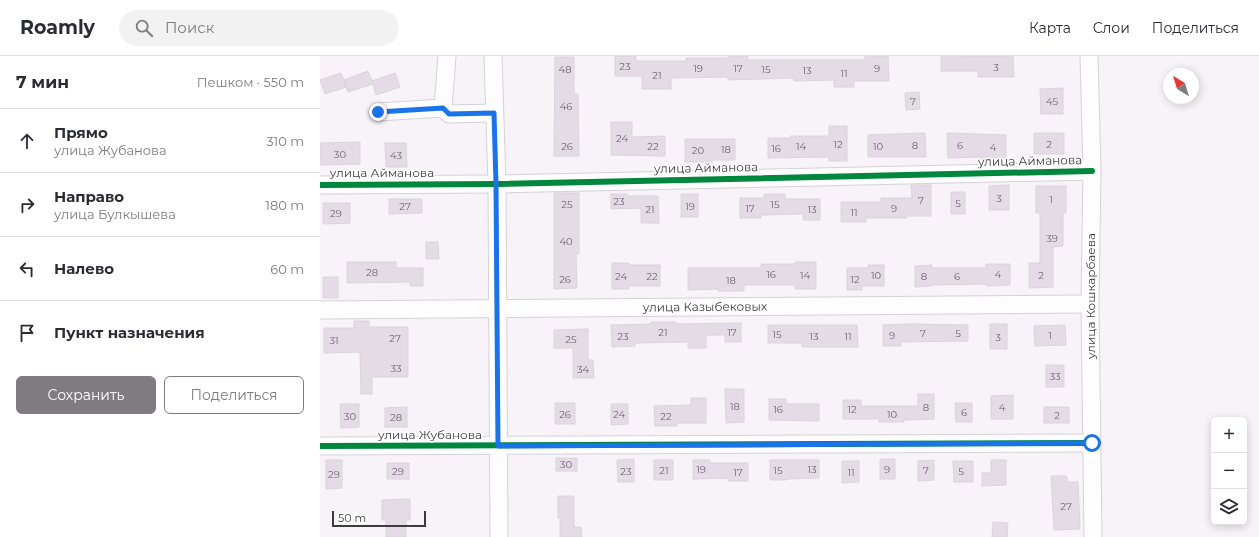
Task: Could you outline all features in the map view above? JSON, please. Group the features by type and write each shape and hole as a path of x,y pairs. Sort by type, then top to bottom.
{"street":[{"path":"443,108 447,56"},
{"path":"493,56 496,184 499,537"},
{"name":"улица Кошкарбаева","path":"1090,56 1092,171 1090,304 1093,537"},
{"path":"378,112 443,108 449,114 494,113"},
{"name":"улица Айманова","path":"320,185 496,184 1092,171"},
{"name":"улица Казыбековых","path":"320,310 1090,304"},
{"name":"улица Жубанова","path":"320,446 1092,443"}],"building":[{"path":"615,56 636,56 636,61 686,61 686,58 728,58 728,56 748,56 748,60 865,60 865,56 888,56 889,81 854,81 854,87 834,87 834,80 794,81 794,78 728,80 728,77 671,78 671,89 642,89 642,76 615,76"},
{"path":"1013,56 1014,77 978,77 978,71 941,71 941,57"},
{"path":"555,57 574,57 574,94 578,94 579,156 554,156"},
{"path":"368,71 372,81 395,73 400,87 376,95 373,84 348,92 344,80"},
{"path":"341,73 346,87 325,94 320,80"},
{"path":"1063,88 1063,114 1041,114 1040,89"},
{"path":"919,92 920,109 906,110 905,93"},
{"path":"611,122 632,122 632,137 665,136 665,156 611,155"},
{"path":"829,126 847,126 847,161 829,161 829,157 768,158 768,138 790,138 790,136 829,136"},
{"path":"925,133 926,157 868,157 868,135"},
{"path":"947,133 1006,135 1006,159 981,159 981,157 948,158"},
{"path":"1034,133 1064,133 1064,154 1034,154"},
{"path":"685,139 735,139 735,160 685,162"},
{"path":"360,142 360,164 320,165 320,143"},
{"path":"385,143 406,143 407,167 386,167"},
{"path":"911,185 931,185 931,216 906,216 907,218 866,218 866,222 841,222 841,202 881,202 881,198 912,198"},
{"path":"1009,185 1009,210 989,210 989,186"},
{"path":"1036,186 1066,186 1066,213 1063,213 1063,246 1053,247 1053,287 1029,288 1029,263 1040,263 1040,213 1036,213"},
{"path":"951,192 965,192 965,214 951,214"},
{"path":"554,193 579,193 579,254 576,254 577,288 554,289"},
{"path":"611,194 627,194 627,196 658,196 659,223 641,223 641,208 611,209"},
{"path":"681,194 698,194 698,217 681,217"},
{"path":"764,194 785,194 785,199 820,199 820,220 803,220 803,214 761,215 761,218 740,218 740,198 764,198"},
{"path":"389,199 422,199 422,213 389,214"},
{"path":"323,203 350,203 350,223 323,224"},
{"path":"426,242 438,242 439,259 426,259"},
{"path":"347,262 396,262 396,268 423,268 423,286 410,286 410,282 347,283"},
{"path":"795,262 816,262 816,289 795,289 795,285 744,285 744,291 718,291 718,289 688,290 688,268 761,268 761,264 795,264"},
{"path":"612,263 629,263 629,265 660,265 660,286 629,286 629,289 612,289"},
{"path":"986,264 1010,264 1010,285 932,285 915,287 915,266 932,265 932,268 986,268"},
{"path":"868,265 884,265 884,286 862,286 862,290 847,290 847,268 868,268"},
{"path":"323,277 338,277 338,298 323,298"},
{"path":"354,321 369,321 369,327 408,327 408,377 372,377 372,394 361,394 360,352 324,353 324,328 354,328"},
{"path":"651,322 676,322 676,324 741,323 741,342 725,342 725,335 706,335 706,348 688,348 688,342 635,343 635,346 612,347 611,325 651,324"},
{"path":"990,324 1007,324 1007,349 990,349"},
{"path":"768,325 857,325 858,347 802,347 802,343 768,343"},
{"path":"883,325 968,325 968,341 901,342 901,346 883,346"},
{"path":"1065,325 1066,345 1035,346 1034,326"},
{"path":"588,329 588,360 593,360 594,378 573,378 573,348 554,348 554,330"},
{"path":"1046,365 1064,365 1064,387 1046,387"},
{"path":"725,389 744,389 744,422 726,423"},
{"path":"918,394 934,394 934,419 904,420 904,422 879,422 879,419 843,419 843,400 861,400 861,406 918,406"},
{"path":"1013,395 1013,419 991,419 991,396"},
{"path":"691,398 706,398 706,423 677,423 677,426 655,426 654,406 691,405"},
{"path":"769,399 786,399 786,404 819,404 819,421 769,420"},
{"path":"555,403 575,403 575,424 555,424"},
{"path":"955,403 972,403 972,422 956,422"},
{"path":"340,404 359,404 359,427 341,428"},
{"path":"611,404 628,404 628,424 611,425"},
{"path":"407,407 407,427 385,427 385,408"},
{"path":"1044,407 1069,407 1069,423 1044,423"},
{"path":"556,458 577,458 577,471 556,471"},
{"path":"634,459 634,482 618,482 617,460"},
{"path":"880,459 895,459 895,479 880,479"},
{"path":"326,460 342,460 342,488 326,489"},
{"path":"654,460 673,460 673,480 654,480"},
{"path":"693,460 710,460 710,463 748,463 748,481 728,481 728,478 693,479"},
{"path":"770,460 819,460 819,478 770,480"},
{"path":"934,460 934,480 918,481 918,461"},
{"path":"991,460 1006,460 1006,485 982,486 982,473 991,473"},
{"path":"842,461 859,461 859,482 842,483"},
{"path":"953,461 973,461 973,482 954,482"},
{"path":"387,463 409,463 409,479 387,479"},
{"path":"1051,476 1066,476 1068,482 1078,482 1080,529 1054,530"},
{"path":"558,496 574,496 574,527 581,527 582,537 560,537"},
{"path":"410,499 410,520 406,520 406,537 386,537 386,520 382,520 382,500"},
{"path":"993,522 1008,523 1007,537 992,537"}],"cycle path":[{"path":"320,185 497,184 1092,171"},
{"path":"320,446 1092,443"}],"route":[{"path":"378,112 443,108 449,114 494,113 498,446 1092,443"}]}
